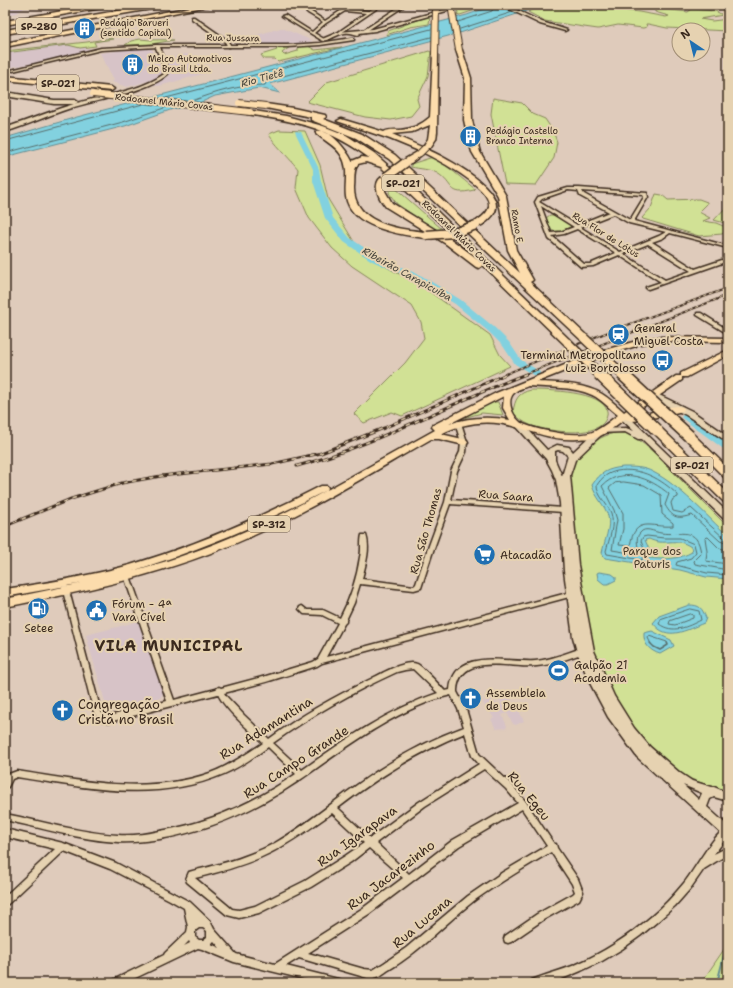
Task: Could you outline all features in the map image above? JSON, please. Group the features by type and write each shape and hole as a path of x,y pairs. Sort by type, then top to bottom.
{"highway":[{"path":"5,23 81,5"},
{"path":"5,23 107,5"},
{"name":"SP-280","path":"5,27 129,5"},
{"name":"SP-280","path":"5,32 163,5"},
{"path":"5,45 210,5"},
{"name":"Ramo E","path":"451,5 459,50 468,78 468,120 476,152 503,199 512,250 518,263 541,296"},
{"path":"436,6 433,135 427,146 420,153 386,177 381,183 380,190 382,198 389,205 460,250 528,302"},
{"name":"Rodoanel Mário Covas","path":"5,78 266,106 312,117 367,140 385,152 541,296 728,474"},
{"name":"Rodoanel Mário Covas","path":"5,84 94,97 250,112 286,118 316,126 341,136 369,153 382,164 528,302 728,499"},
{"path":"281,109 371,129 394,132 408,132 421,128 433,118"},
{"path":"286,118 313,129 331,140 344,152 351,169 352,201 355,208 362,216 372,222 391,229 426,235 454,232 476,225 487,218 493,210 494,202 490,194 457,168 434,154 371,129"},
{"path":"385,152 385,146 388,143 395,141 409,143"},
{"path":"351,169 354,163 366,159 382,164"}],"main road":[{"path":"372,28 383,27 466,5"},
{"name":"Rua Jussara","path":"310,44 351,30 364,31 372,28"},
{"name":"Rua Jussara","path":"157,46 277,46 310,44 363,37 372,28"},
{"path":"340,33 338,36 339,37 353,39 358,35 351,30"},
{"path":"323,40 330,42"},
{"path":"5,130 94,97 147,85 164,76 166,69 157,46"},
{"path":"5,94 71,105"},
{"path":"54,102 62,106 71,105"},
{"path":"54,113 62,106"},
{"path":"726,829 641,754 631,743 603,700 582,651 571,594 567,564 562,486 551,460 538,443 511,417 505,405 506,399 512,390 597,355 636,343 660,339 728,340"},
{"path":"571,459 600,432 622,415 681,376 724,356 728,352"},
{"path":"527,384 590,391 599,396 622,415 728,518"},
{"name":"SP-312","path":"5,593 65,588 100,576 162,559 240,530 317,492 480,404 512,390"},
{"path":"652,395 680,409 728,440"},
{"path":"611,406 611,425"},
{"path":"622,415 639,418 669,409 680,409"},
{"name":"SP-312","path":"5,603 65,588 127,576 194,555 245,536 295,511 431,436 458,424 488,420 520,425"},
{"path":"520,425 553,436 568,437 626,430 641,437 660,451"},
{"path":"431,436 464,442"},
{"path":"551,460 551,450 557,447 562,447 570,453 571,459 566,475 574,564 586,638 599,676 610,698 631,731 646,750 676,776 690,784 728,797"},
{"path":"701,808 706,796 714,791"}],"street":[{"path":"301,5 309,12 326,22"},
{"path":"331,5 338,8 368,12"},
{"path":"312,33 352,5"},
{"path":"351,30 368,12 380,5"},
{"path":"372,28 381,19 404,5"},
{"path":"503,5 540,23 565,30"},
{"path":"361,10 375,8"},
{"path":"284,16 323,40"},
{"path":"192,18 226,41 229,46"},
{"path":"381,19 383,27"},
{"name":"Rua Jussara","path":"13,70 101,49 157,46"},
{"path":"579,189 582,195 612,213 631,222 728,246"},
{"path":"631,222 646,197 645,194 579,189 560,190 539,198 537,202 550,235 559,246 583,266 591,265 669,232"},
{"name":"Rua Flor de Lótus","path":"537,202 665,282"},
{"path":"550,235 612,213"},
{"path":"542,216 558,214"},
{"path":"648,242 695,271"},
{"path":"648,288 728,260"},
{"path":"699,314 728,332"},
{"path":"458,424 464,442"},
{"name":"Rua São Thomas","path":"358,581 414,588 419,586 448,502 451,480 456,465 464,452 464,442"},
{"name":"Rua Saara","path":"448,502 563,510"},
{"path":"318,663 343,622 358,581 364,557 364,537"},
{"path":"127,576 171,702"},
{"path":"65,588 98,713 102,718 109,719 571,594"},
{"path":"302,609 304,612 323,613 343,622"},
{"path":"453,692 456,677 461,671 470,665 498,662 533,664 545,663 582,651"},
{"name":"Rua Adamantina","path":"6,782 11,776 17,774 123,789 169,787 213,775 252,755 292,726 348,693 385,675 407,667 415,666 443,693"},
{"path":"219,690 230,706 301,774"},
{"name":"Rua Campo Grande","path":"5,817 112,838 148,837 204,825 228,817 266,798 289,784 350,740 418,703 443,693 453,692"},
{"name":"Rua Egeu","path":"453,692 462,709 473,751 484,765 509,787 522,804 553,847 575,882 579,892 578,896 540,917 508,939"},
{"path":"409,879 332,808 362,786 413,754 439,740 467,729"},
{"name":"Rua Igarapava","path":"332,808 307,827 259,854 238,863 192,875 190,878 225,909 239,914 271,904 308,884 370,843 422,804 484,765"},
{"name":"Rua Jacarezinho","path":"276,968 366,911 456,842 522,804"},
{"path":"535,983 571,971 591,962 625,941 654,920 672,903 700,869 709,851 726,829"},
{"path":"5,833 63,847 135,876 187,905 197,913 234,958"},
{"path":"5,901 63,847"},
{"name":"Rua Lucena","path":"298,954 364,973 376,973 396,960 480,892 501,877 553,847"},
{"path":"700,869 717,856 728,851"},
{"path":"187,905 192,931 192,940 199,944 234,958 338,983"},
{"path":"165,959 200,924 206,924"},
{"path":"116,983 165,959 199,944 208,942 212,932"}],"shaded area":[{"path":"5,5 28,5 17,13 5,15"},
{"path":"282,28 313,41 295,44 254,44 256,40 253,36"},
{"path":"68,45 92,49 36,63 5,68 5,53"},
{"path":"148,47 151,48 163,71 160,76 152,80 127,87 112,82 114,80 100,53"},
{"path":"187,54 210,72 159,86 153,85 169,76 170,67 167,61 174,60 175,56"},
{"path":"140,621 164,692 160,698 110,711 107,709 86,635"},
{"path":"508,695 514,705 512,706 515,712 519,711 524,721 516,725 513,724 507,713 502,715 507,726 506,728 496,729 491,719 494,718 490,712 488,712 483,702 493,699 497,705 502,704 499,698"}],"green space":[{"path":"470,5 490,5 457,16 458,12 456,9"},
{"path":"540,5 653,5 614,7 612,9 666,17 669,16 655,12 655,10 663,9 688,12 692,9 715,11 723,15 700,19 712,21 728,19 728,31 711,30 711,22 671,22 671,28 646,24 647,27 643,28 618,25 598,29 545,21 528,12"},
{"path":"430,16 429,24 410,27 386,35 388,31"},
{"path":"111,38 113,39 94,42 96,46 80,48 68,45 5,53 5,51"},
{"path":"140,39 174,40 151,44 125,45 131,41"},
{"path":"301,46 308,46 315,50 342,47 278,62 275,59 264,59 261,55 277,50 275,48 290,47 282,53 284,55 298,51 298,48"},
{"path":"429,51 431,52 428,76 417,99 419,106 411,116 391,120 365,117 307,102 327,82"},
{"path":"493,98 522,103 533,114 545,119 553,131 557,142 554,158 536,185 505,184 491,114"},
{"path":"279,130 305,131 320,165 328,199 361,253 423,287 490,335 500,355 510,366 402,416 392,412 364,423 354,414 405,363 424,338 421,322 412,306 352,266 332,248 309,218 296,188 298,169 270,137 269,134"},
{"path":"433,157 475,189 465,192 455,191 443,177 437,173 411,167 411,164"},
{"path":"390,187 394,187 442,229 441,231 438,232 397,204 389,193"},
{"path":"656,194 662,195 668,200 699,199 707,202 707,204 699,212 710,218 703,221 716,223 728,228 728,231 722,234 699,236 643,219 642,218 651,208"},
{"path":"728,205 728,224 714,220"},
{"path":"550,215 556,215 572,226 561,231 552,231 546,218"},
{"path":"531,390 561,391 596,399 603,404 607,411 607,417 601,425 595,429 577,432 556,431 530,425 521,420 513,412 518,397"},
{"path":"494,402 498,402 503,415 482,413 455,420"},
{"name":"Parque dos Paturis","path":"621,432 632,434 652,451 728,527 728,793 672,772 637,738 615,702 596,662 582,616 567,472 577,458 590,445 604,436"},
{"path":"727,945 728,983 701,983"}],"water":[{"name":"Rio Tietê","path":"495,5 544,5 463,32 270,84 280,93 259,88 215,96 187,107 173,109 125,126 5,157 5,138 77,117 467,15"},
{"path":"635,467 650,470 673,485 692,501 728,536 728,579 706,577 680,570 605,558 602,553 609,520 605,508 595,493 592,485 602,474 617,468","holes":["649,539 655,541 680,542 691,547 692,552 672,558 649,558 647,554 649,549 645,540"]},
{"path":"597,573 612,574 616,577 616,580 608,584 604,584 598,579"},
{"path":"689,605 698,606 702,609 706,618 704,623 684,631 671,633 658,629 653,623 659,616"},
{"path":"652,631 671,640 674,646 660,654 653,651 646,644 644,637 644,633"}],"waterway":[{"name":"Ribeirão Carapicuíba","path":"298,132 316,169 317,181 329,218 347,240 375,259 419,278 458,302 492,330 506,344 518,362 536,373"},
{"name":"Ribeirão Carapicuíba","path":"686,417 728,448"},
{"path":"717,983 728,940"}],"railway":[{"path":"503,375 595,337 728,288"},
{"path":"523,375 728,295"},
{"path":"5,526 71,499 122,483 161,476 272,464 321,453 384,428 506,374"},
{"path":"297,466 356,447 497,385 526,374"}],"place":[{"name":"Pedágio Barueri (sentido Capital)","path":"85,28"},
{"name":"Melco Automotivos do Brasil Ltda.","path":"133,64"},
{"name":"Pedágio Castello Branco Interna","path":"470,136"},
{"name":"General Miguel Costa","path":"618,334"},
{"name":"Terminal Metropolitano Luiz Bortolosso","path":"662,361"},
{"name":"Atacadão","path":"485,555"},
{"name":"Setee","path":"39,608"},
{"name":"Fórum - 4ª Vara Cível","path":"97,610"},
{"name":"Galpão 21 Academia","path":"558,671"},
{"name":"Assembleia de Deus","path":"471,699"},
{"name":"Congregação Cristã no Brasil","path":"63,711"}],"district":[{"name":"VILA MUNICIPAL","path":"169,646"}]}
